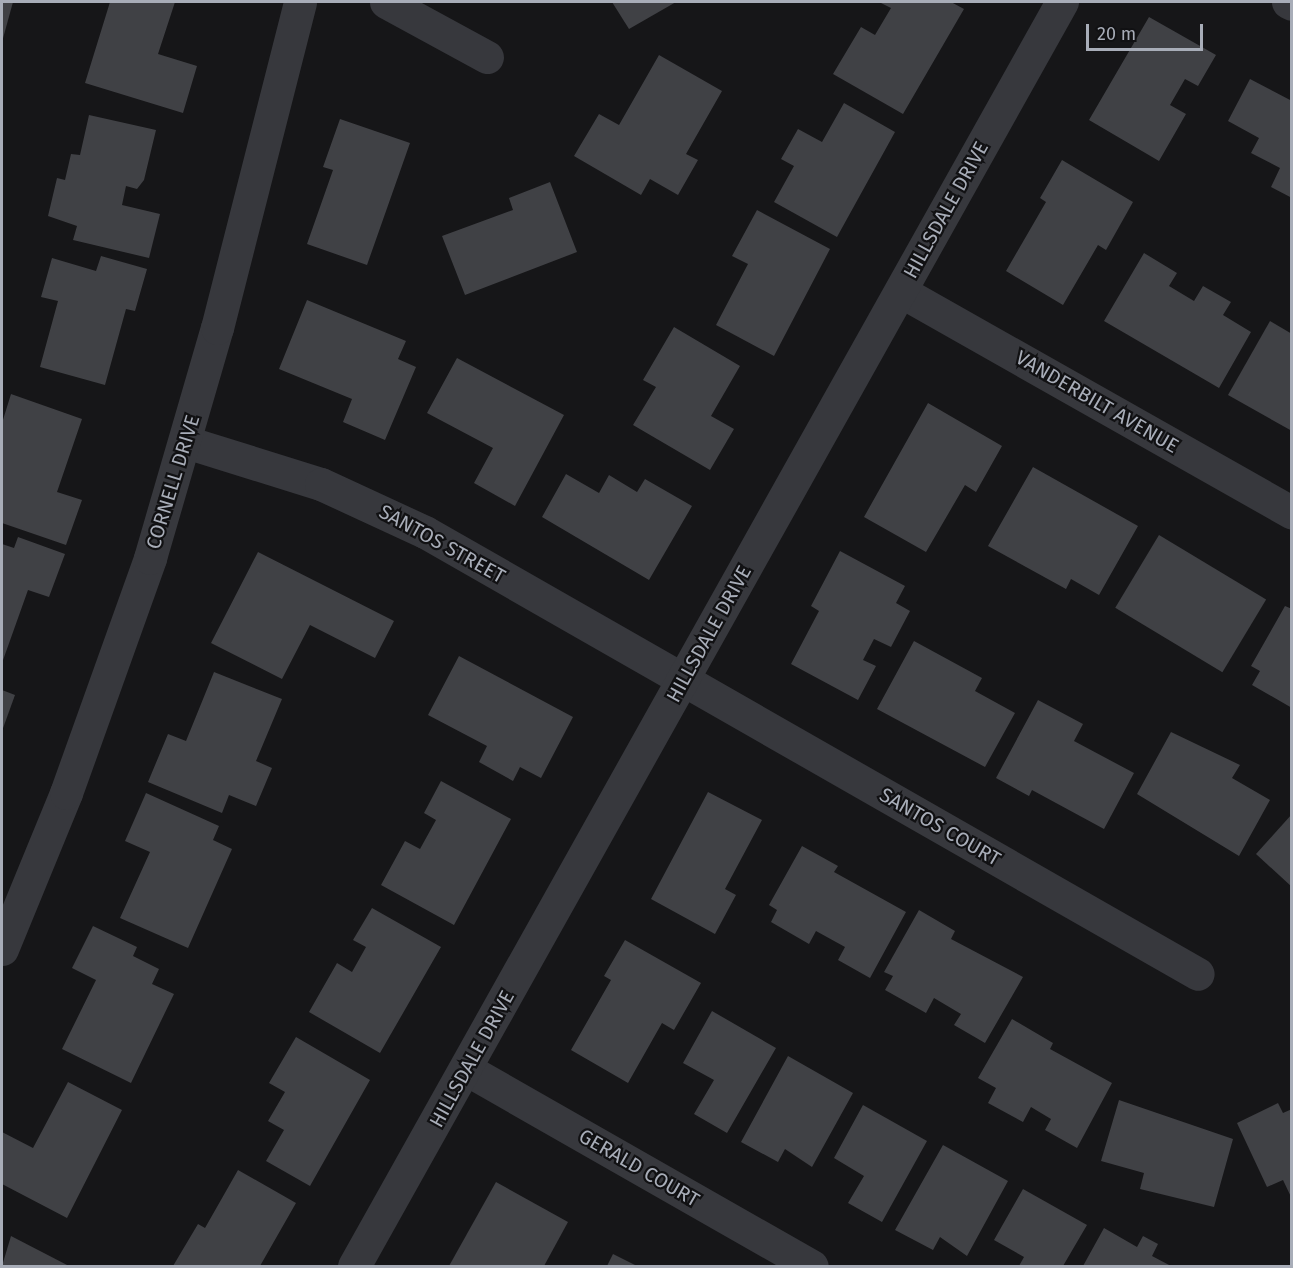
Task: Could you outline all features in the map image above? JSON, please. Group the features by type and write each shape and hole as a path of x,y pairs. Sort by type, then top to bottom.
{"street":[{"name":"CORNELL DRIVE","path":"2,949 105,687 186,442 300,2"},
{"path":"386,2 487,57"},
{"name":"HILLSDALE DRIVE","path":"354,1266 902,292 1062,2"},
{"path":"1288,2 1292,4"},
{"name":"VANDERBILT AVENUE","path":"902,292 1292,513"},
{"name":"SANTOS STREET","path":"186,442 291,473 384,511 682,681"},
{"name":"SANTOS COURT","path":"682,681 1198,974"},
{"name":"GERALD COURT","path":"466,1069 812,1266"}],"building":[{"path":"2,2 13,2 2,42"},
{"path":"110,2 175,2 158,54 197,66 183,113 85,83"},
{"path":"612,2 676,2 629,29"},
{"path":"879,2 951,2 964,9 903,114 833,74 861,27 875,35 891,8"},
{"path":"1149,17 1216,55 1198,86 1185,79 1170,105 1186,114 1159,161 1089,120"},
{"path":"659,55 722,91 686,154 698,160 678,195 650,179 641,195 574,156 599,114 619,125"},
{"path":"1250,79 1292,101 1292,198 1271,187 1280,168 1251,153 1259,138 1228,121"},
{"path":"844,103 895,132 837,237 774,202 794,166 781,159 798,129 822,142"},
{"path":"89,115 156,130 144,180 137,189 126,186 122,205 160,214 149,258 73,240 77,226 48,216 57,178 65,180 71,154 80,155"},
{"path":"340,119 410,143 367,265 307,244 333,170 323,167"},
{"path":"1062,160 1133,202 1106,250 1098,245 1063,305 1006,271 1046,202 1040,198"},
{"path":"550,182 577,252 465,295 442,236 513,210 509,198"},
{"path":"757,210 830,249 774,356 716,325 748,264 732,256"},
{"path":"1144,253 1177,273 1169,286 1194,301 1203,286 1231,302 1223,315 1251,332 1219,388 1104,321"},
{"path":"101,256 147,269 135,311 126,309 105,385 40,367 58,301 41,297 52,258 96,271"},
{"path":"307,300 406,341 398,359 416,367 385,440 343,422 352,399 279,369"},
{"path":"1270,321 1292,334 1292,431 1228,395"},
{"path":"674,327 740,366 711,416 734,429 710,470 633,425 656,387 643,380"},
{"path":"457,358 564,415 515,506 474,483 493,448 427,413"},
{"path":"11,394 82,419 57,492 82,500 66,545 2,523 2,423"},
{"path":"928,403 1002,446 976,492 965,485 926,552 864,517"},
{"path":"1033,467 1138,526 1099,595 1071,579 1066,589 988,546"},
{"path":"566,474 599,493 609,475 637,492 645,479 692,506 649,580 542,517"},
{"path":"1159,535 1266,599 1222,672 1115,608"},
{"path":"18,537 65,554 49,597 28,590 2,663 2,544 14,548"},
{"path":"840,551 905,586 896,603 910,611 891,647 874,639 863,660 876,666 858,700 791,664 819,611 811,606"},
{"path":"258,552 394,621 375,658 310,625 282,679 211,643"},
{"path":"1285,606 1292,609 1292,708 1252,685 1260,671 1251,666"},
{"path":"914,641 982,678 975,691 1015,713 985,767 877,709"},
{"path":"459,656 573,717 541,778 520,767 513,781 479,762 487,746 428,715"},
{"path":"214,672 282,699 256,761 272,768 256,806 229,795 222,813 148,782 168,734 186,741"},
{"path":"2,690 15,695 2,731"},
{"path":"1038,700 1083,724 1074,741 1134,773 1104,829 1032,790 1029,796 996,778"},
{"path":"1171,732 1240,765 1232,778 1270,800 1239,856 1137,794"},
{"path":"441,781 511,819 454,925 381,885 405,841 420,849 436,820 424,813"},
{"path":"708,792 762,820 725,889 736,895 715,934 651,899"},
{"path":"146,793 219,826 213,840 232,849 188,948 120,918 150,852 125,841"},
{"path":"1292,814 1292,887 1256,854"},
{"path":"802,846 838,866 834,872 906,912 870,978 838,960 845,947 816,931 809,944 771,922 777,910 769,905"},
{"path":"372,908 441,947 380,1053 309,1012 337,963 352,972 366,947 353,940"},
{"path":"919,910 955,931 951,939 1023,977 985,1043 954,1025 961,1014 934,998 926,1013 885,990 893,976 884,972"},
{"path":"93,926 137,947 133,956 159,969 152,984 174,994 131,1083 62,1049 96,980 72,968"},
{"path":"625,940 701,983 674,1030 662,1023 628,1083 571,1050 611,980 604,976"},
{"path":"712,1011 776,1048 727,1133 694,1114 714,1080 683,1063"},
{"path":"1012,1019 1053,1043 1050,1049 1112,1083 1077,1148 1045,1130 1051,1119 1031,1107 1023,1122 988,1103 996,1088 978,1078"},
{"path":"296,1037 370,1080 310,1186 266,1161 284,1130 268,1121 285,1092 269,1083"},
{"path":"788,1056 853,1093 812,1167 785,1149 778,1162 741,1142"},
{"path":"68,1082 122,1110 67,1218 2,1184 2,1132 33,1148"},
{"path":"1119,1100 1233,1139 1214,1207 1140,1189 1144,1173 1101,1161"},
{"path":"1278,1103 1283,1113 1292,1109 1292,1199 1283,1180 1267,1187 1237,1123"},
{"path":"863,1105 927,1141 882,1222 848,1203 864,1176 834,1158"},
{"path":"943,1145 1008,1181 967,1256 940,1237 933,1250 895,1230"},
{"path":"238,1170 296,1203 260,1266 173,1266 198,1224 205,1228"},
{"path":"496,1182 568,1222 544,1266 449,1266"},
{"path":"1023,1189 1087,1225 1063,1266 1019,1266 1024,1257 994,1240"},
{"path":"1104,1228 1137,1247 1143,1236 1158,1244 1152,1256 1171,1266 1083,1266"},
{"path":"11,1236 69,1266 2,1266"},
{"path":"613,1254 637,1266 607,1266"}]}
